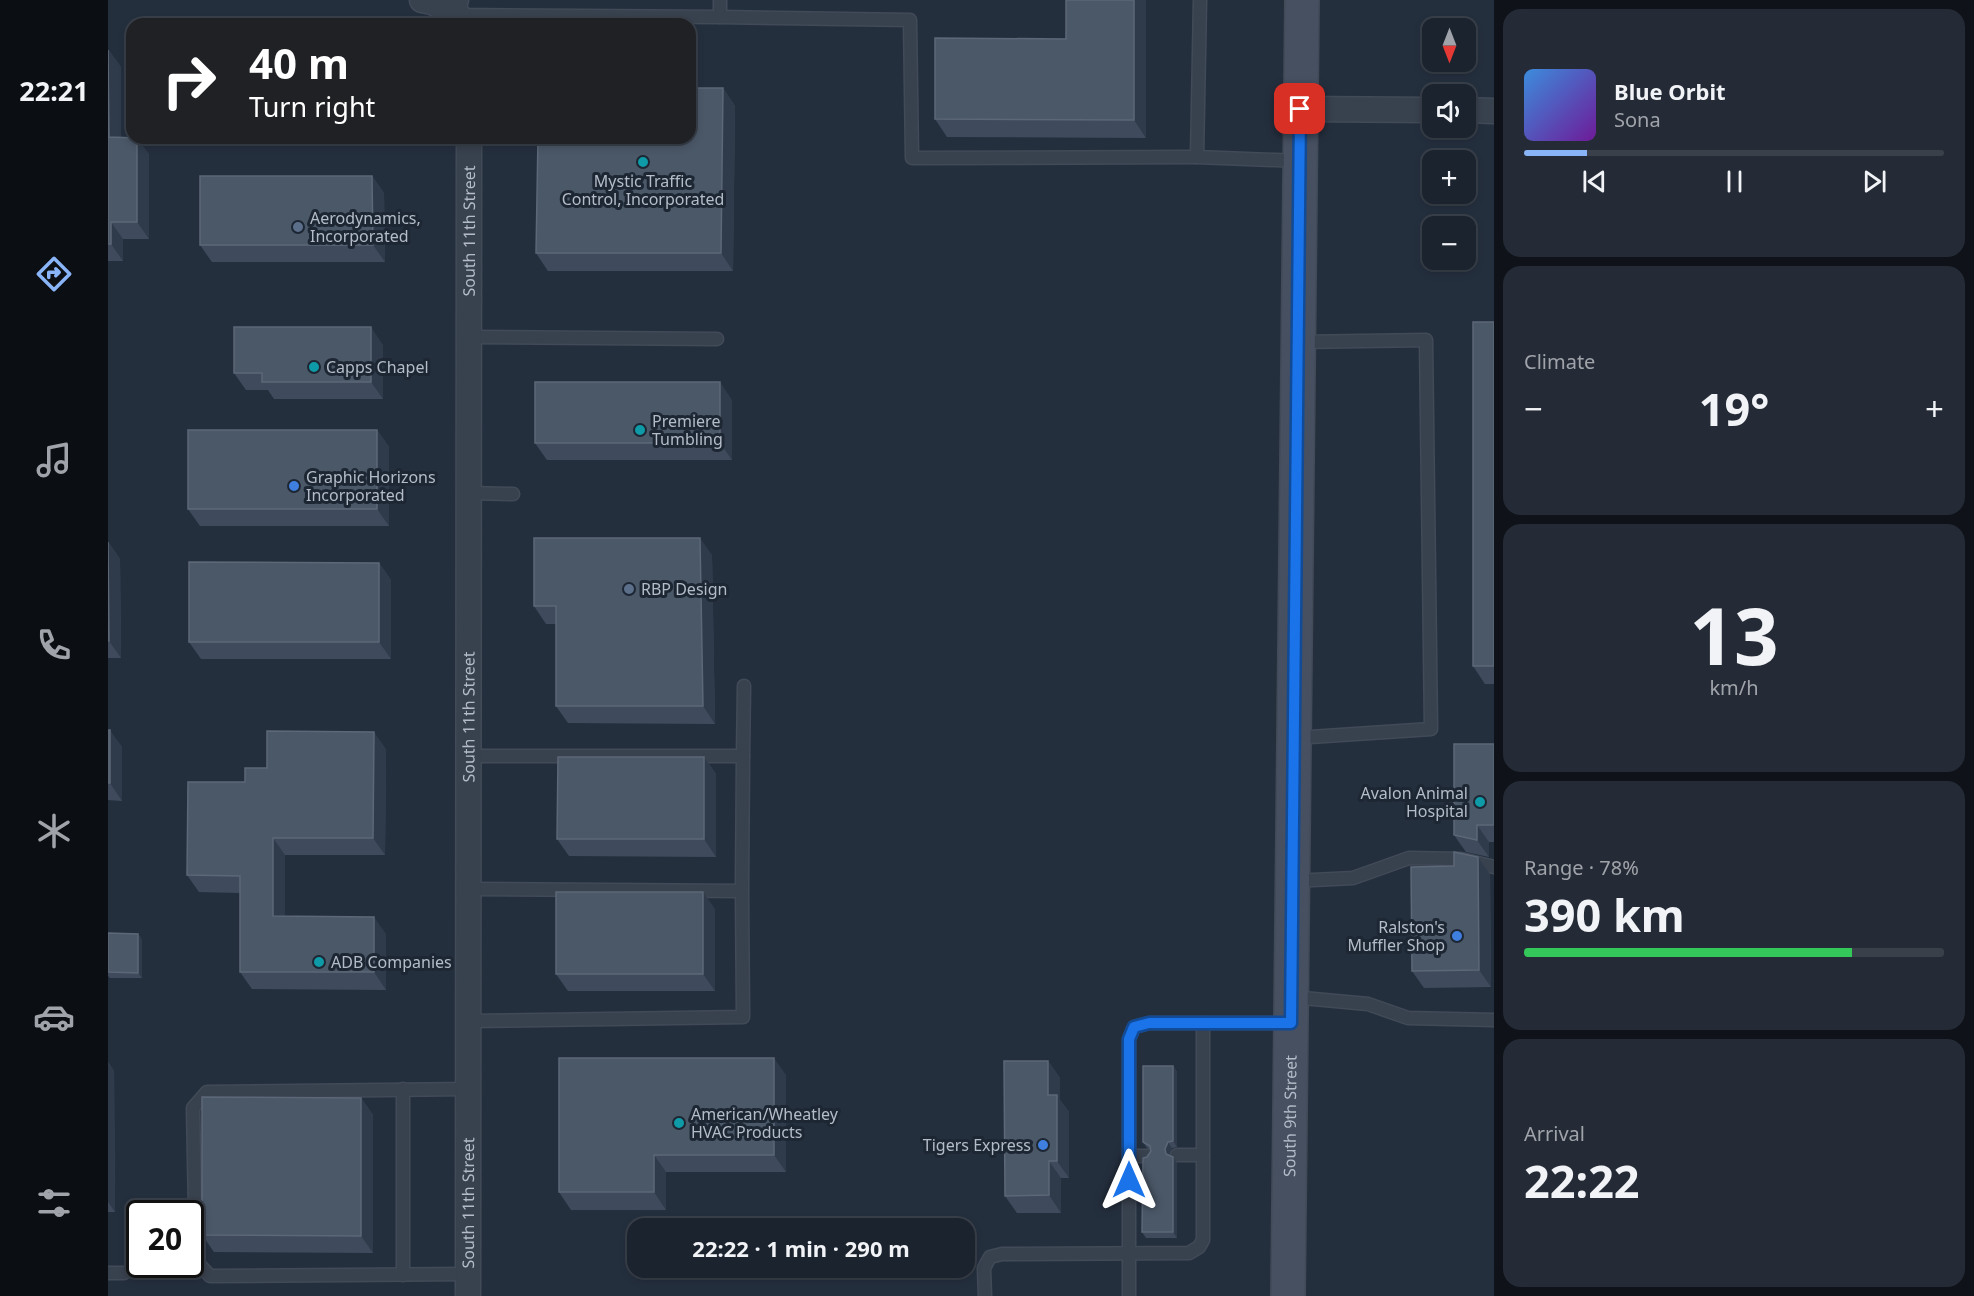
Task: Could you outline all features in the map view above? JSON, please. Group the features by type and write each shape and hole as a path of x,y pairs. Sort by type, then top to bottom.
{"main road":[{"name":"South 9th Street","path":"1288,1296 1302,0"}],"street":[{"path":"422,0 460,13"},
{"path":"1300,109 1422,110"},
{"path":"1476,110 1494,111"},
{"name":"South 11th Street","path":"468,1285 469,144"}],"lane":[{"path":"720,0 720,17"},
{"path":"1197,157 1200,0"},
{"path":"460,13 910,20 912,158 1197,157 1300,161"},
{"path":"469,337 717,339"},
{"path":"1294,738 1431,729 1426,340 1298,342"},
{"path":"469,493 513,494"},
{"path":"469,1021 743,1017 744,686"},
{"path":"470,756 743,756"},
{"path":"1292,881 1353,878 1409,858 1461,859 1494,867"},
{"path":"469,889 742,891"},
{"path":"1129,1296 1129,1039 1134,1027 1149,1023 1203,1023 1291,1010 1368,1004 1408,1018 1494,1020"},
{"path":"985,1296 984,1268 990,1257 1129,1252 1189,1253 1199,1247 1203,1240 1203,1023"},
{"path":"403,1089 403,1275"},
{"path":"468,1285 403,1275 210,1276 196,1261 193,1108 207,1092 469,1089"},
{"path":"1177,1155 1203,1155"},
{"path":"1129,1156 1147,1156"},
{"path":"108,1273 124,1274"}],"building":[{"path":"1066,0 1134,0 1134,120 935,119 935,38 1066,39"},
{"path":"108,50 109,137 126,138 126,144 137,144 137,222 111,222 111,244 108,244"},
{"path":"696,88 723,88 721,253 536,253 538,144 696,144"},
{"name":"Aerodynamics, Incorporated","path":"200,176 372,176 373,245 200,245"},
{"path":"1473,322 1494,322 1494,666 1473,666"},
{"name":"Capps Chapel","path":"234,327 371,327 371,382 262,382 262,373 234,373"},
{"name":"Premiere Tumbling","path":"535,382 720,382 720,443 535,443"},
{"name":"Graphic Horizons Incorporated","path":"188,430 377,430 377,509 188,509"},
{"path":"534,538 700,538 703,706 556,706 556,606 534,606"},
{"path":"108,542 109,641 108,641"},
{"path":"189,562 379,563 379,642 189,642"},
{"path":"108,730 110,730 110,783 108,783"},
{"path":"267,731 374,732 373,838 273,838 273,916 374,917 374,972 240,972 240,876 187,875 188,782 245,782 245,768 267,768"},
{"path":"1454,744 1494,744 1494,825 1477,825 1477,840 1454,835"},
{"path":"558,757 704,757 704,839 557,839"},
{"name":"Ralston's Muffler Shop","path":"1454,852 1478,857 1479,970 1412,971 1411,867 1454,866"},
{"path":"556,892 703,892 703,974 556,974"},
{"path":"108,933 138,934 138,973 108,972"},
{"name":"American/Wheatley HVAC Products","path":"559,1058 774,1058 774,1155 654,1155 654,1192 559,1192"},
{"name":"Tigers Express","path":"1004,1061 1048,1061 1048,1095 1057,1095 1057,1161 1049,1161 1049,1195 1005,1196"},
{"path":"1143,1066 1173,1066 1173,1141 1168,1142 1165,1149 1166,1154 1173,1157 1173,1232 1142,1232 1143,1158 1147,1157 1151,1151 1150,1146 1143,1142"},
{"path":"202,1097 361,1098 361,1236 204,1235 204,1200 202,1200"}],"place":[{"name":"Mystic Traffic Control, Incorporated","path":"643,162"},
{"name":"Aerodynamics, Incorporated","path":"298,227"},
{"name":"Capps Chapel","path":"314,367"},
{"name":"Premiere Tumbling","path":"640,430"},
{"name":"Graphic Horizons Incorporated","path":"294,486"},
{"name":"RBP Design","path":"629,589"},
{"name":"Avalon Animal Hospital","path":"1480,802"},
{"name":"Ralston's Muffler Shop","path":"1457,936"},
{"name":"ADB Companies","path":"319,962"},
{"name":"American/Wheatley HVAC Products","path":"679,1123"},
{"name":"Tigers Express","path":"1043,1145"}],"route":[{"path":"1129,1180 1129,1039 1134,1027 1149,1023 1291,1023 1300,109"}]}
